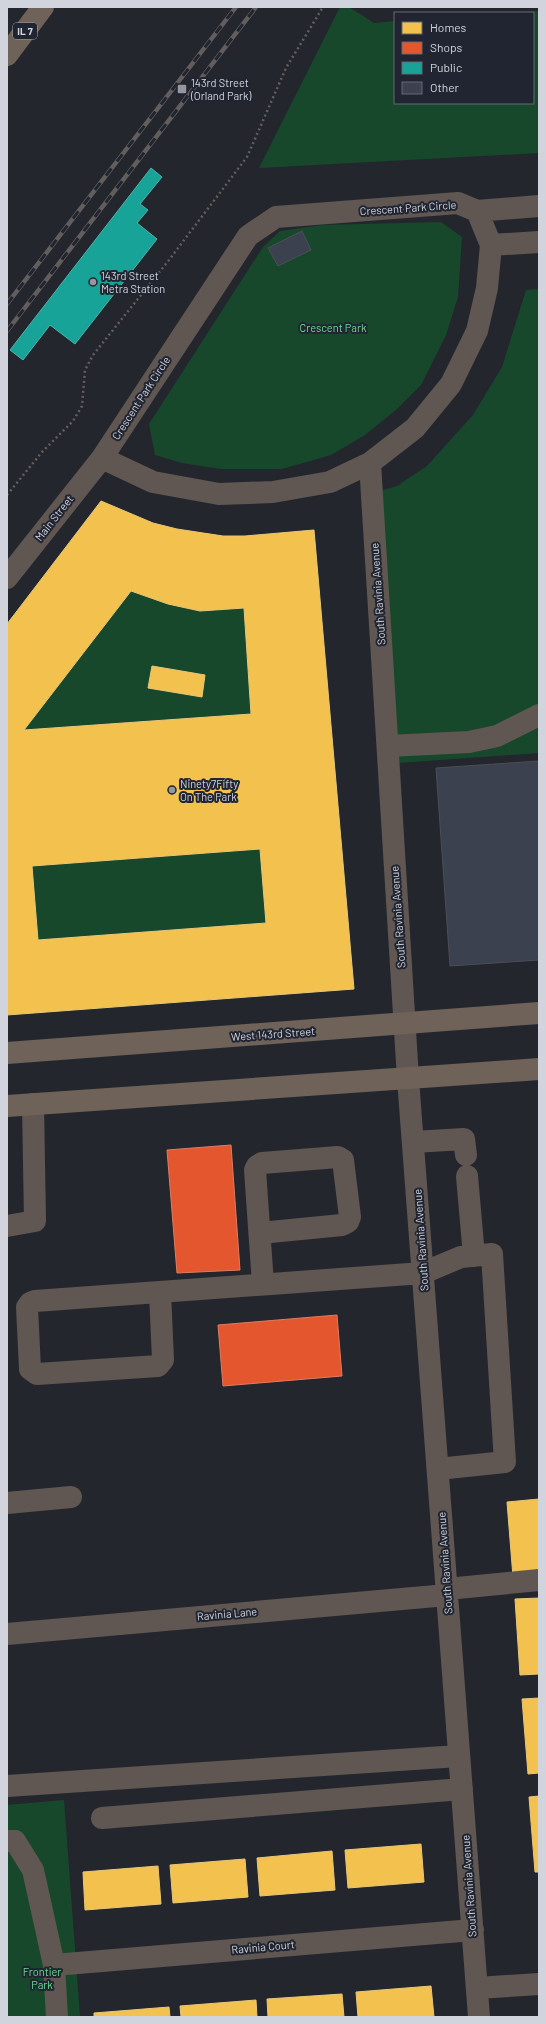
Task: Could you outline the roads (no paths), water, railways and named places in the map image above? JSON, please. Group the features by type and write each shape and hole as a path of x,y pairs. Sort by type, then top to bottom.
{"main road":[{"name":"IL 7","path":"7,55 44,7"},
{"name":"West 143rd Street","path":"7,1053 539,1013"},
{"path":"7,1106 539,1069"}],"street":[{"name":"Crescent Park Circle","path":"102,458 248,236 276,217 458,203 478,211"},
{"path":"102,458 153,482 219,494 273,492 330,482 370,463 415,428 451,384 477,331 487,288 492,245 478,211 539,206"},
{"path":"492,245 539,242"},
{"name":"Main Street","path":"7,578 102,458"},
{"name":"South Ravinia Avenue","path":"370,463 408,1079 479,2017"},
{"path":"388,746 469,742 497,736 539,715"},
{"path":"7,1226 35,1221 33,1104"},
{"path":"413,1142 464,1138 474,1256"},
{"path":"260,1232 342,1225 348,1222 350,1217 343,1160 338,1158 330,1158 262,1163 257,1166 255,1170 263,1284"},
{"path":"160,1292 163,1360 158,1366 37,1374 30,1369 27,1307 34,1301 423,1273 461,1256 492,1254 505,1462 438,1469"},
{"path":"7,1503 71,1497"},
{"name":"Ravinia Lane","path":"7,1634 447,1592 539,1580"},
{"path":"7,1786 459,1756"},
{"path":"102,1818 462,1789"},
{"path":"7,1841 16,1841 33,1870 54,1965 58,2017"},
{"name":"Ravinia Court","path":"54,1965 473,1930"},
{"path":"477,1988 539,1984"}],"railway":[{"path":"7,304 236,7"},
{"path":"7,331 256,7"}],"place":[{"name":"143rd Street (Orland Park)","path":"182,89"},
{"name":"143rd Street Metra Station","path":"93,282"},
{"name":"Ninety7Fifty On The Park","path":"172,790"}],"park label":[{"name":"Crescent Park","path":"333,328"},
{"name":"Frontier Park","path":"42,1978"}]}
